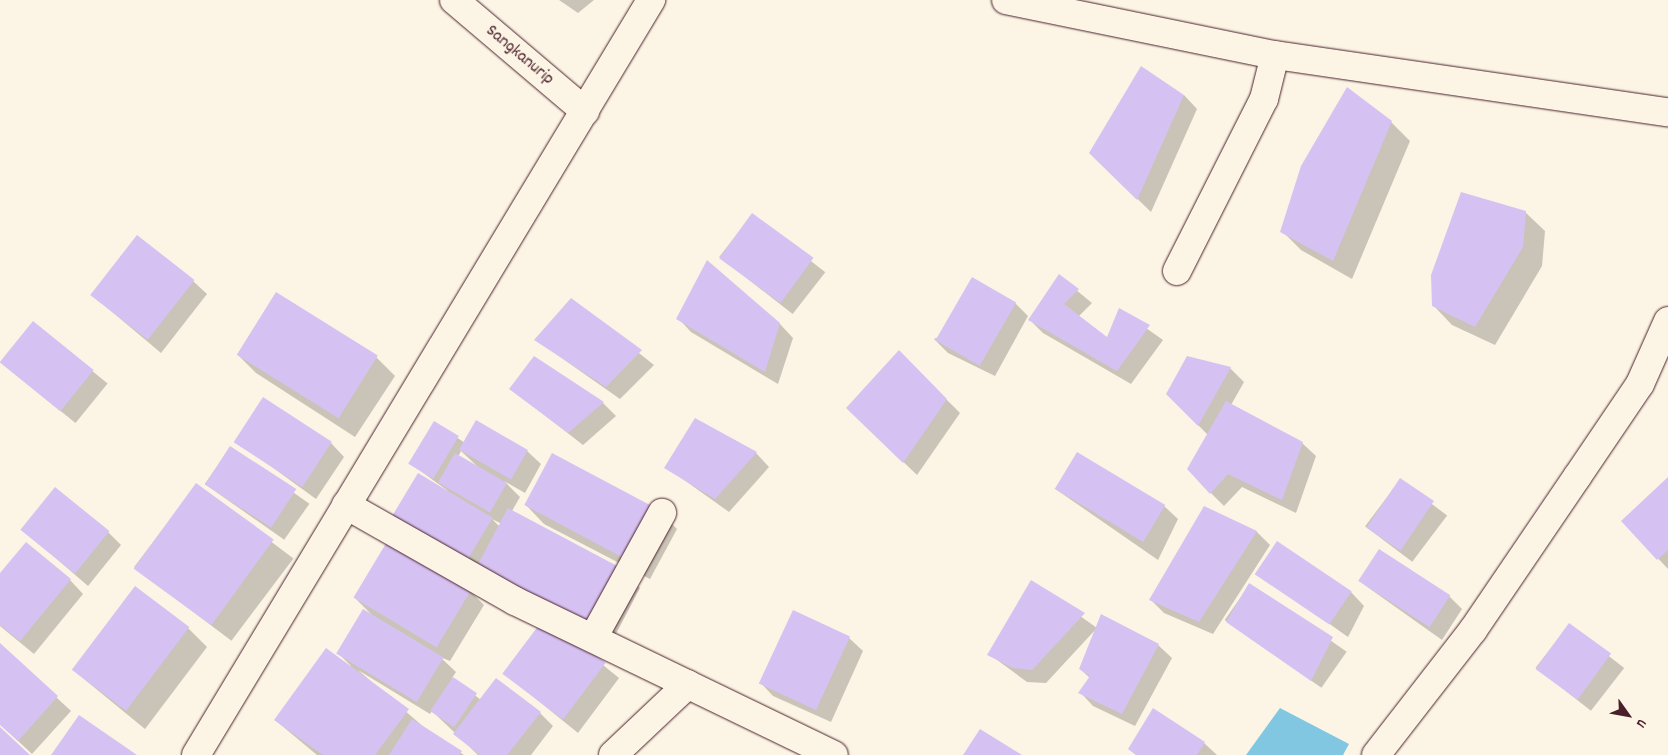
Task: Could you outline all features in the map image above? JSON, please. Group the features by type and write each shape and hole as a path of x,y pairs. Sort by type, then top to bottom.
{"street":[{"name":"Sangkanurip","path":"454,0 585,111"},
{"path":"196,755 651,0"},
{"path":"1006,0 1275,54 1668,112"},
{"path":"1177,271 1264,99 1275,54"},
{"path":"1376,755 1472,630 1578,478 1640,384 1668,321"},
{"path":"346,505 515,601 834,755"},
{"path":"593,638 662,513"},
{"path":"613,755 688,684"}],"water":[{"path":"1280,708 1349,744 1343,755 1246,755"}],"building":[{"path":"1141,66 1184,95 1137,200 1089,153"},
{"path":"1347,87 1392,121 1333,261 1280,232 1301,166"},
{"path":"1461,192 1526,211 1523,247 1475,327 1432,306 1431,275"},
{"path":"752,213 813,258 781,303 719,258"},
{"path":"137,235 195,280 148,340 90,295"},
{"path":"707,260 780,323 765,372 676,319"},
{"path":"1059,274 1079,289 1064,304 1107,337 1119,308 1150,325 1117,371 1028,320"},
{"path":"972,277 1016,302 980,366 936,340"},
{"path":"276,292 378,356 339,418 237,355"},
{"path":"571,298 642,350 606,387 534,340"},
{"path":"33,321 94,370 60,411 0,362"},
{"path":"899,350 947,399 903,463 846,408"},
{"path":"534,356 604,402 568,433 509,389"},
{"path":"1187,356 1231,367 1198,426 1166,394"},
{"path":"263,397 332,442 302,487 234,442"},
{"path":"1226,401 1303,442 1282,500 1228,474 1210,494 1187,469"},
{"path":"695,418 757,452 715,499 664,468"},
{"path":"476,420 528,450 511,479 459,449"},
{"path":"434,421 459,436 433,479 408,464"},
{"path":"230,446 296,489 271,528 205,485"},
{"path":"1077,452 1165,505 1143,542 1055,489"},
{"path":"455,453 507,483 490,512 438,482"},
{"path":"552,453 659,510 631,562 524,505"},
{"path":"418,473 493,518 462,568 388,524"},
{"path":"1668,477 1668,550 1657,560 1621,521"},
{"path":"1400,478 1434,501 1400,551 1366,528"},
{"path":"196,483 274,539 211,625 134,569"},
{"path":"55,487 109,531 75,574 20,530"},
{"path":"1204,506 1257,531 1199,622 1149,600"},
{"path":"508,508 622,569 588,633 474,572"},
{"path":"388,540 471,590 437,647 353,597"},
{"path":"1277,541 1352,591 1329,624 1255,574"},
{"path":"26,542 71,579 20,641 0,625 0,573"},
{"path":"1379,549 1450,595 1430,627 1358,581"},
{"path":"1031,580 1085,613 1032,670 1013,668 987,655"},
{"path":"1249,583 1333,637 1311,681 1226,622"},
{"path":"135,586 189,627 126,711 72,670"},
{"path":"363,609 444,657 417,702 336,654"},
{"path":"793,610 850,637 816,710 759,683"},
{"path":"1101,614 1159,644 1122,714 1078,693 1090,676 1079,669"},
{"path":"545,617 606,663 563,719 502,674"},
{"path":"1569,623 1611,654 1578,700 1535,669"},
{"path":"0,643 58,696 18,741 0,725"},
{"path":"326,648 409,709 375,755 323,755 274,720"},
{"path":"453,677 477,693 454,727 430,711"},
{"path":"496,678 541,712 507,755 480,755 453,734"},
{"path":"1153,708 1205,742 1197,755 1136,755 1128,749"},
{"path":"79,715 137,755 51,755"},
{"path":"412,719 462,751 459,755 389,755"},
{"path":"0,727 30,755 0,755"},
{"path":"980,729 1022,755 963,755"}]}
